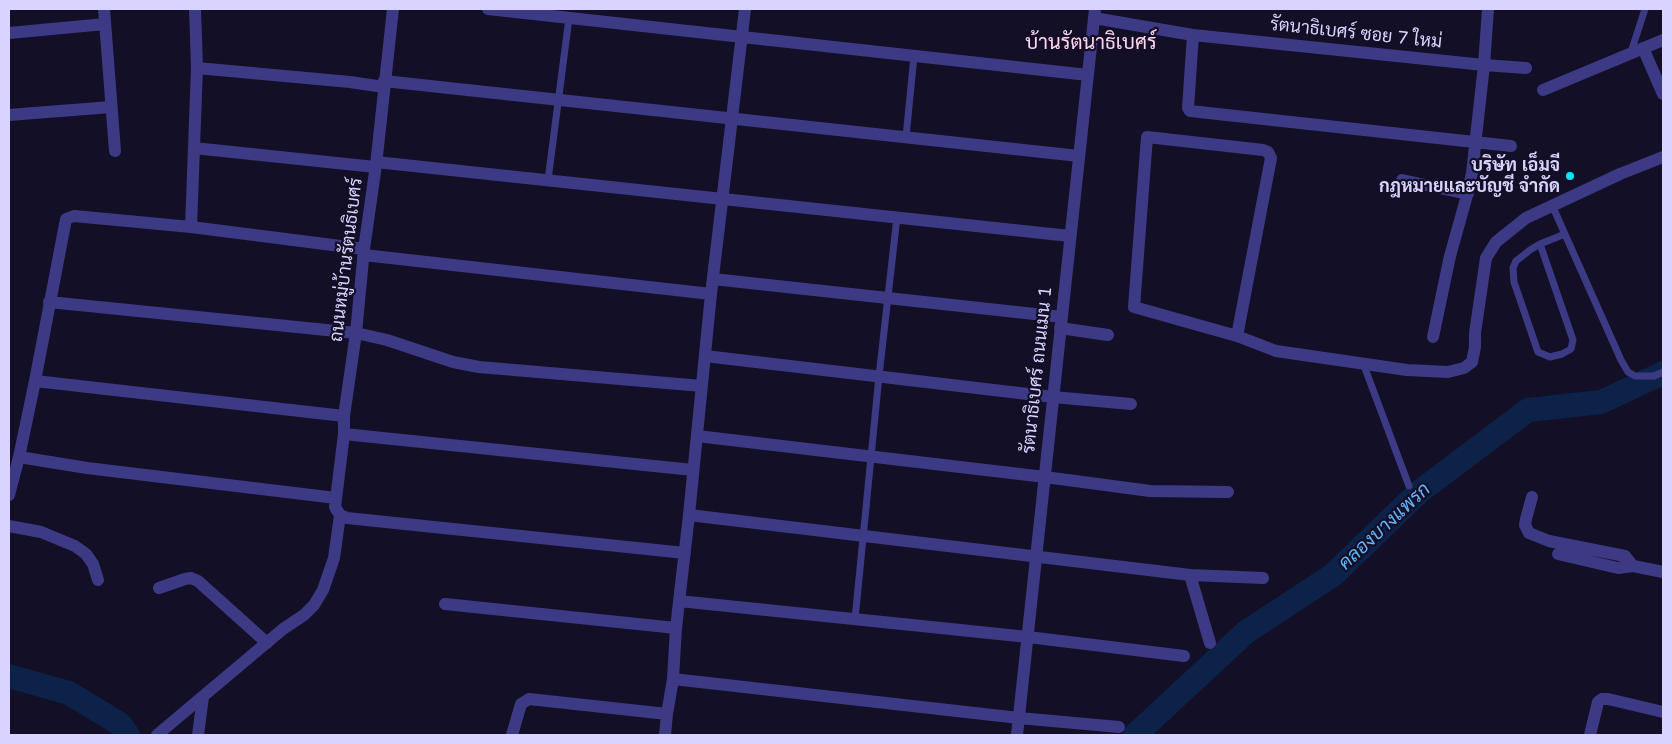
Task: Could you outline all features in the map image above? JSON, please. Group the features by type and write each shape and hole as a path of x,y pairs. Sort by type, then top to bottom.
{"street":[{"path":"104,9 114,151"},
{"path":"191,227 197,68 195,9"},
{"name":"ถนนหมู่บ้านรัตนธิเบศร์","path":"340,515 335,507 344,434 344,416 356,333 393,9"},
{"path":"488,9 1088,75"},
{"path":"665,735 673,679 676,628 690,516 713,278 745,9"},
{"path":"1433,337 1450,256 1472,174 1474,142 1484,66 1488,9"},
{"name":"รัตนาธิเบศร์ ซอย 7 ใหม่","path":"1094,14 1193,35 1484,66 1526,68"},
{"name":"รัตนาธิเบศร์ ถนนเมน 1","path":"1017,735 1094,14"},
{"path":"9,33 105,24"},
{"path":"1193,35 1188,108 1190,110 1511,146"},
{"path":"1543,90 1663,40"},
{"path":"1637,50 1663,94"},
{"path":"197,68 558,99 1079,156"},
{"path":"9,115 111,106"},
{"path":"1236,336 1271,158 1268,152 1263,150 1147,137 1134,307 1236,336 1276,351 1423,371 1448,372 1464,368 1472,362 1486,258 1496,242 1526,218 1663,156"},
{"path":"194,148 548,180 1070,236"},
{"path":"1402,180 1468,194"},
{"path":"9,495 35,381 66,220 74,216 191,227 364,252 712,294"},
{"path":"713,278 888,298 1061,322 1108,335"},
{"path":"49,302 356,333 387,340 453,362 479,367 702,386"},
{"path":"705,356 1053,397 1131,404"},
{"path":"35,381 344,416"},
{"path":"344,434 693,470"},
{"path":"697,436 1045,476 1150,491 1228,492"},
{"path":"19,457 87,468 336,498"},
{"path":"1532,497 1526,519 1529,533 1549,541 1619,554 1629,560 1633,566"},
{"path":"157,735 314,605 323,590 334,558 340,515 347,518 685,553"},
{"path":"690,516 1190,575 1263,578"},
{"path":"9,526 41,532 75,546 86,554 98,580"},
{"path":"1558,554 1618,568 1633,566 1663,572"},
{"path":"1190,575 1210,643"},
{"path":"159,588 184,579 198,580 267,643"},
{"path":"679,601 1028,637 1184,656"},
{"path":"445,604 676,628"},
{"path":"673,679 1019,718 1119,727"},
{"path":"198,735 203,697"},
{"path":"512,735 520,704 529,699 667,714"},
{"path":"1590,735 1598,702 1602,699 1663,712"}],"lane":[{"path":"1637,50 1645,9"},
{"path":"548,180 569,18"},
{"path":"906,137 914,56"},
{"path":"1552,205 1628,372 1635,376 1654,376 1663,372"},
{"path":"856,619 878,376 897,217"},
{"path":"1540,244 1573,340 1571,349 1550,357 1538,352 1514,282 1513,268 1516,261 1540,244 1565,234"},
{"path":"1363,363 1409,486"}],"waterway":[{"name":"คลองบางแพรก","path":"1135,735 1246,632 1333,575 1419,492 1528,410 1601,402 1663,373"},
{"name":"คลองบางแพรก","path":"9,676 69,693 120,724 128,735"}],"place":[{"name":"บริษัท เอ็มจี กฎหมายและบัญชี จำกัด","path":"1570,176"}],"district":[{"name":"บ้านรัตนาธิเบศร์","path":"1091,44"}]}
